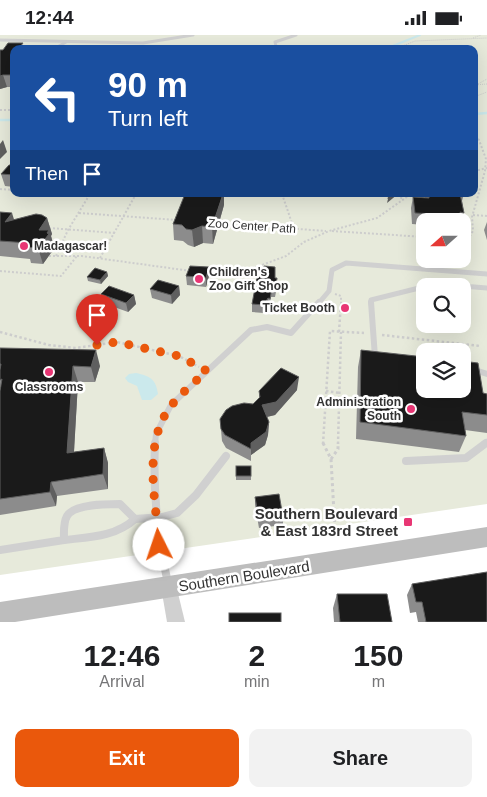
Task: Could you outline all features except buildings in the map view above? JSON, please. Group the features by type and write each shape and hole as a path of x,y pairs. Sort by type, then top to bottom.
{"main road":[{"name":"Southern Boulevard","path":"0,613 487,537"}],"street":[{"path":"169,587 176,622"}],"lane":[{"path":"0,40 150,42 193,35"},
{"path":"276,45 275,42 279,39 296,35"},
{"path":"61,45 66,42"},
{"path":"169,587 160,553 154,467 156,434 171,405 251,329 260,326 274,327 291,333 329,291 332,270 346,263 487,274"},
{"path":"471,287 487,288"},
{"path":"382,357 373,357 371,300 416,289"},
{"path":"471,368 487,375"},
{"path":"406,461 466,458 487,442"},
{"path":"0,550 116,533 126,528 135,519 158,518 177,513 190,501 226,456"},
{"path":"64,540 67,517 74,509 107,503 120,504 135,519"}],"path":[{"path":"464,39 481,35"},
{"path":"407,45 415,41 487,38"},
{"path":"478,139 486,159 486,168 478,197"},
{"path":"56,256 68,230 88,197"},
{"path":"100,258 116,233 134,197"},
{"path":"283,197 294,229"},
{"path":"206,272 216,273 254,267 286,256 304,242 329,231 377,218 407,197"},
{"path":"471,234 473,215 478,197"},
{"path":"79,213 185,220"},
{"path":"473,215 487,216"},
{"name":"Zoo Center Path","path":"213,223 416,236"},
{"path":"49,228 116,233"},
{"path":"49,256 100,258 179,271 197,272"},
{"path":"0,271 61,276 77,256"},
{"path":"329,291 340,296 338,449 331,459"},
{"path":"334,531 331,459 323,446 330,331 480,346"},
{"path":"0,332 49,345 76,348 117,342 179,356 207,371"},
{"path":"326,391 340,393"}],"shaded area":[{"path":"0,35 487,35 487,504 0,575"}],"water":[{"path":"136,373 149,377 156,385 158,394 151,400 142,400 137,386 128,382 125,378 129,374"}],"waterway":[{"path":"395,45 420,35"},
{"path":"478,114 487,113"},
{"path":"0,120 10,120"}],"place":[{"name":"Madagascar!","path":"24,246"},
{"name":"Children's Zoo Gift Shop","path":"199,279"},
{"name":"Ticket Booth","path":"345,308"},
{"name":"Classrooms","path":"49,372"},
{"name":"Administration South","path":"411,409"},
{"name":"Southern Boulevard & East 183rd Street","path":"408,522"}],"route":[{"path":"97,345 117,342 179,356 207,371 171,405 156,434 154,467 159,545"}]}
